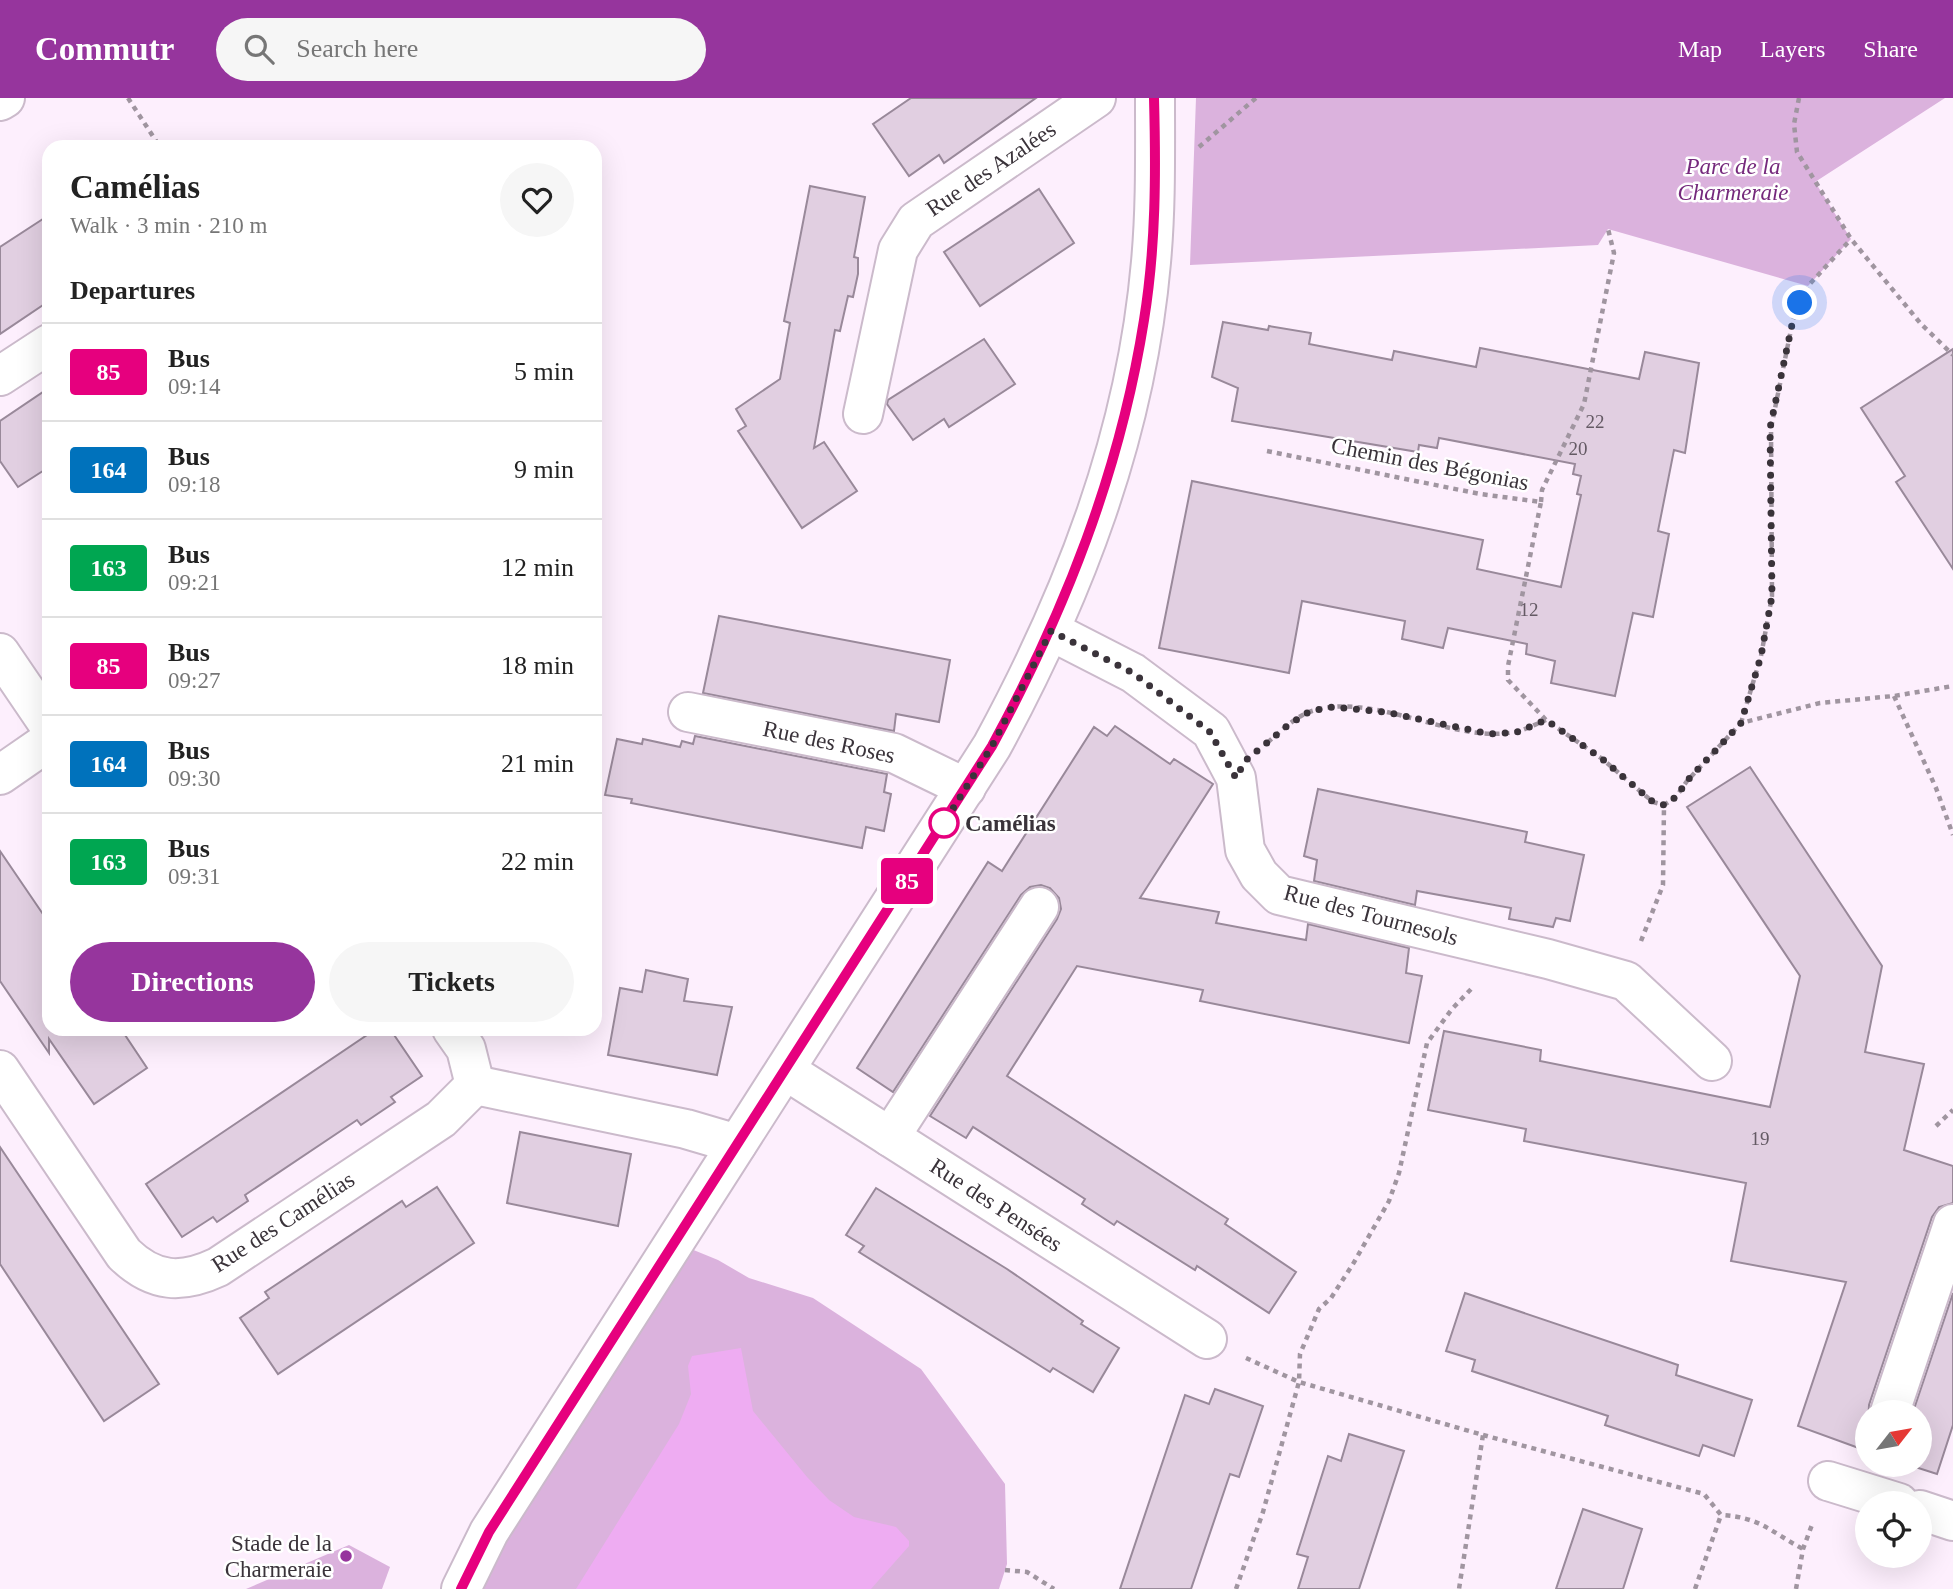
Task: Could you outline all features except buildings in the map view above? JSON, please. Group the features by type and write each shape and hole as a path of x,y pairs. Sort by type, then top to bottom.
{"street":[{"path":"0,101 5,98"},
{"name":"Rue des Azalées","path":"863,415 898,250 916,220 1096,98"},
{"path":"461,1589 489,1532 992,746 1051,631 1087,542 1111,473 1125,420 1144,319 1151,261 1156,179 1154,98"},
{"path":"0,376 42,349"},
{"name":"Rue des Tournesols","path":"1051,631 1133,673 1210,732 1236,778 1245,850 1259,875 1279,895 1626,981 1712,1061"},
{"path":"0,653 42,715"},
{"name":"Rue des Roses","path":"688,712 894,753 966,788"},
{"path":"0,775 42,746"},
{"path":"890,1137 1039,907"},
{"path":"457,1036 466,1049 475,1085 686,1129 737,1144"},
{"name":"Rue des Camélias","path":"0,1070 124,1254 147,1272 173,1279 195,1278 218,1267 441,1119 475,1085"},
{"name":"Rue des Pensées","path":"785,1070 1208,1339"},
{"path":"1894,1400 1953,1224"},
{"path":"1855,1479 1877,1491"},
{"path":"1932,1514 1953,1521"}],"path":[{"path":"128,98 155,140"},
{"path":"1156,179 1209,141 1256,98"},
{"path":"1799,98 1794,124 1797,152 1851,239 1921,324 1953,355"},
{"path":"1541,502 1542,490 1584,404 1614,253 1608,229"},
{"path":"1626,981 1664,885 1664,805 1676,797 1687,781 1741,723 1761,656 1772,596 1770,428 1793,320 1808,286 1851,239"},
{"name":"Chemin des Bégonias","path":"1268,451 1480,494 1541,502 1527,564 1508,680 1546,720 1601,758 1653,802 1664,805"},
{"path":"1741,723 1820,703 1894,696 1953,686"},
{"path":"1894,696 1936,788 1953,835"},
{"path":"1236,778 1245,761 1287,726 1310,711 1333,707 1385,712 1490,734 1517,732 1546,720"},
{"path":"1236,1589 1263,1512 1298,1382 1300,1354 1319,1309 1331,1298 1390,1201 1399,1173 1427,1043 1452,1009 1490,968 1500,948"},
{"path":"1936,1126 1953,1110"},
{"path":"1208,1339 1298,1382 1704,1494 1721,1515 1736,1516 1767,1525 1781,1537 1803,1549"},
{"path":"1459,1589 1483,1435"},
{"path":"1796,1589 1803,1549 1855,1479"},
{"path":"1695,1589 1721,1515"},
{"path":"1005,1570 1027,1572 1055,1589"}],"green space":[{"name":"Parc de la Charmeraie","path":"1196,98 1945,98 1815,182 1851,239 1808,286 1608,229 1598,245 1190,265"},
{"path":"674,1242 718,1260 749,1278 813,1298 921,1369 1005,1484 1007,1564 999,1589 461,1589"},
{"name":"Stade de la Charmeraie","path":"349,1545 390,1567 382,1589 246,1589"}],"shaded area":[{"path":"741,1348 753,1411 807,1477 829,1500 854,1517 896,1527 909,1541 909,1546 871,1589 576,1589 679,1424 691,1394 688,1366 692,1356"}],"bus line":[{"name":"85","path":"461,1589 489,1532 992,746 1051,631 1111,473 1140,344 1151,261 1156,179 1154,98"}],"place":[{"name":"Camélias","path":"944,823"},
{"name":"Stade de la Charmeraie","path":"346,1556"}],"route":[{"path":"944,823 942,826 992,746 1051,631 1133,673 1210,732 1236,778 1245,761 1287,726 1310,711 1333,707 1385,712 1490,734 1517,732 1546,720 1601,758 1653,802 1664,805 1676,797 1687,781 1741,723 1761,656 1772,596 1770,428 1793,320 1800,303"}]}
